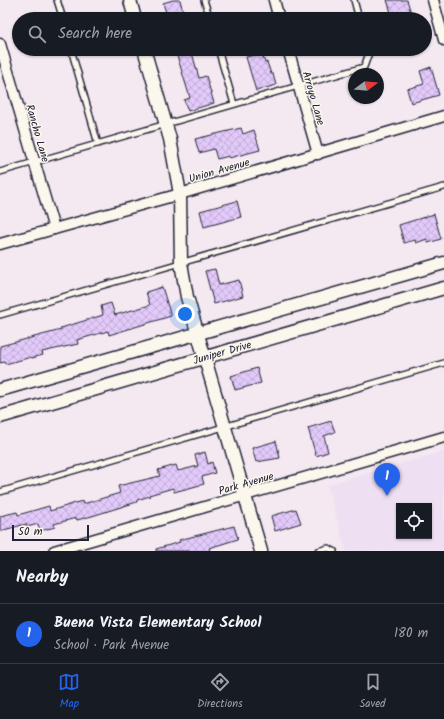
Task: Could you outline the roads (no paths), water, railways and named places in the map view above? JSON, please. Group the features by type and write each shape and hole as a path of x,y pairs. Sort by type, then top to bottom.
{"street":[{"path":"130,0 133,12"},
{"path":"274,0 278,12"},
{"path":"433,0 444,40"},
{"name":"Rancho Lane","path":"0,44 54,229"},
{"path":"146,56 165,124 180,194 182,263 187,297 261,551"},
{"name":"Arroyo Lane","path":"290,56 318,154"},
{"name":"Union Avenue","path":"0,244 180,194 444,116"},
{"path":"0,390 197,332 444,263"},
{"name":"Juniper Drive","path":"0,417 444,288"},
{"name":"Park Avenue","path":"54,551 444,437"}],"lane":[{"path":"57,0 61,12"},
{"path":"204,0 208,12"},
{"path":"354,0 357,12"},
{"path":"73,56 98,144"},
{"path":"220,56 234,104"},
{"path":"0,172 364,67 367,56"},
{"path":"0,315 444,188"},
{"path":"0,492 444,363"},
{"path":"318,551 328,548 334,551"}],"place":[{"name":"Buena Vista Elementary School","path":"387,496"}]}
